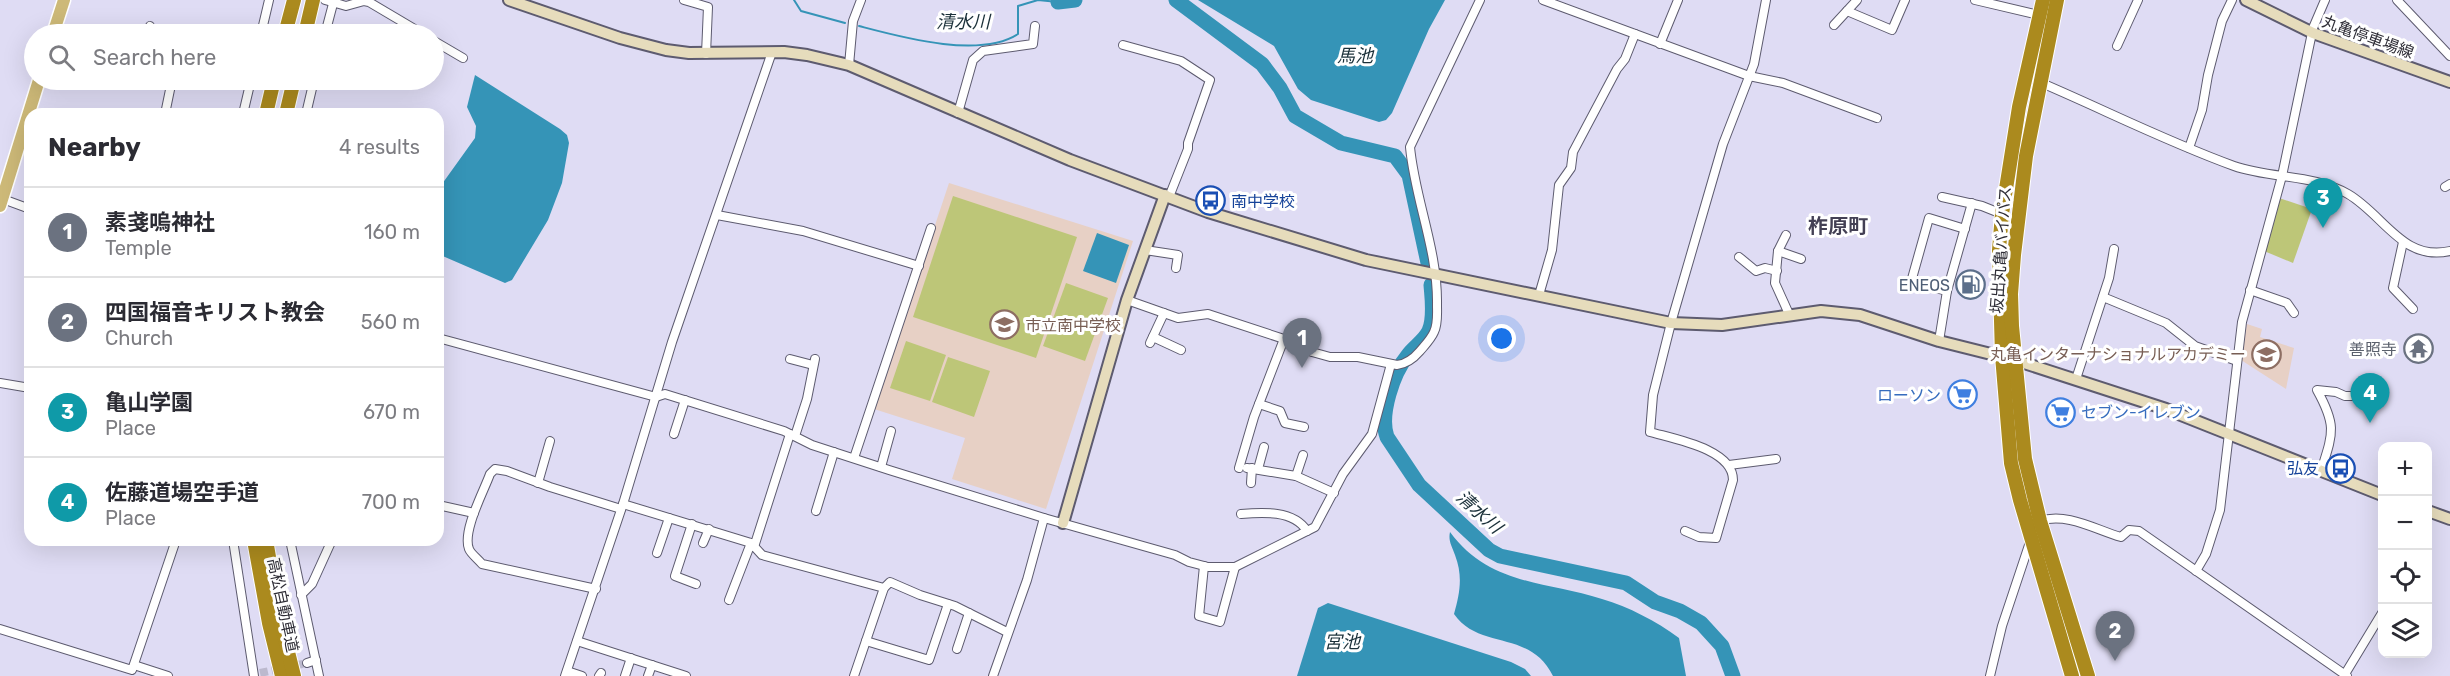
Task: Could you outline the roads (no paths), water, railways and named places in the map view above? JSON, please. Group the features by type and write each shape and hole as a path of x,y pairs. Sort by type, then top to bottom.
{"highway":[{"path":"288,24 294,0"},
{"path":"307,24 313,0"},
{"name":"坂出丸亀バイパス","path":"2043,0 2025,76 2002,214 1999,250 2008,358 2011,463 2072,676"},
{"name":"坂出丸亀バイパス","path":"2056,0 2026,156 2014,255 2008,358 2025,459 2040,521 2088,676"},
{"path":"267,108 272,90"},
{"path":"287,108 291,90"},
{"name":"高松自動車道","path":"255,546 269,623 282,676"},
{"name":"高松自動車道","path":"267,546 280,620 294,676"}],"main road":[{"path":"56,24 64,0"},
{"path":"30,108 36,90"},
{"path":"1,201 24,128"}],"street":[{"path":"263,24 269,0"},
{"path":"509,0 644,44 689,54 772,52 807,55 849,65 1070,160 1208,212 1366,260 1671,323 1722,325 1821,311 1860,315 1939,341 2008,358 2076,379 2228,432 2378,493"},
{"path":"684,0 708,8 706,54"},
{"path":"849,65 853,21 861,0"},
{"path":"1127,300 1178,318 1208,314 1330,357 1358,357 1398,364 1416,355 1434,332 1437,301 1435,262 1426,217 1413,172 1410,147 1479,0"},
{"path":"1543,0 1749,76 1783,83 1877,118"},
{"path":"1660,44 1678,0"},
{"path":"1685,531 1699,537 1716,538 1733,480 1733,472 1729,465 1699,445 1650,432 1653,396 1709,189 1756,57 1766,0"},
{"path":"1834,25 1857,0"},
{"path":"1847,11 1892,30 1905,0"},
{"path":"1975,0 2039,15"},
{"path":"2117,46 2138,0"},
{"path":"2189,148 2202,110 2208,75 2222,21 2232,0"},
{"path":"2196,571 2206,554 2220,510 2242,322 2282,176 2313,28 2325,0"},
{"path":"2397,0 2450,56"},
{"path":"328,24 331,1 351,6 364,1 369,2 406,24"},
{"name":"丸亀停車場線","path":"2253,2 2313,33 2450,81"},
{"path":"958,113 973,60 982,51 1034,44 1035,26"},
{"path":"1539,295 1551,250 1558,185 1571,168 1574,152 1611,79 1625,59 1635,34"},
{"path":"1063,523 1127,300 1145,250 1188,149 1188,143 1210,80 1181,61 1123,45"},
{"path":"444,47 463,58"},
{"path":"582,676 566,674 596,589 672,342 772,52"},
{"path":"2025,76 2093,105 2140,129 2236,167 2331,186 2349,194 2373,212 2413,249 2433,253 2450,251"},
{"path":"166,108 170,90"},
{"path":"244,108 249,90"},
{"path":"307,108 312,90"},
{"path":"1942,197 1972,203 2002,214"},
{"path":"1,201 24,207"},
{"path":"1939,341 1947,291 1972,203"},
{"path":"717,215 803,231 919,266"},
{"path":"1947,291 1911,282 1929,218 1965,229"},
{"path":"854,458 931,228"},
{"path":"1786,235 1778,250 1775,283 1789,314"},
{"path":"2403,242 2392,288 2413,309"},
{"path":"2076,379 2103,297 2114,249"},
{"path":"1145,250 1178,255 1176,268"},
{"path":"1778,250 1801,259"},
{"path":"1739,257 1756,271 1764,268 1777,271"},
{"path":"2250,291 2287,303 2294,313"},
{"path":"2103,297 2166,323 2195,346 2237,361"},
{"path":"1164,313 1152,340 1181,350"},
{"path":"1251,483 1249,468 1259,404 1284,339"},
{"path":"444,340 656,397 665,394 793,435 812,445 1044,518 1175,555 1204,566 1235,567 1315,527 1343,474 1372,434 1398,364"},
{"path":"729,600 807,399 814,362 790,359"},
{"path":"0,383 24,386"},
{"path":"2321,471 2332,432 2326,407 2316,390 2336,392 2345,396 2376,396"},
{"path":"674,434 685,400"},
{"path":"1259,404 1280,411 1285,423 1304,427"},
{"path":"880,467 891,431"},
{"path":"538,483 550,441"},
{"path":"1249,468 1264,447"},
{"path":"816,511 834,452"},
{"path":"1296,476 1303,455"},
{"path":"1729,465 1776,459"},
{"path":"1249,468 1296,476 1334,493"},
{"path":"596,589 482,564 469,549 474,513 490,474 495,469 622,507 709,529 752,545 762,555 884,588"},
{"path":"444,506 474,513"},
{"path":"1241,514 1273,513 1300,523 1307,531"},
{"path":"2432,513 2450,519"},
{"path":"657,553 669,518"},
{"path":"993,676 1027,580 1044,518"},
{"path":"2040,521 2048,518 2079,522 2121,537 2129,530 2139,531 2346,675 2378,620"},
{"path":"692,524 675,576 696,584"},
{"path":"703,543 709,529"},
{"path":"1990,676 2002,626 2031,539"},
{"path":"0,628 132,670 174,546"},
{"path":"234,546 256,674"},
{"path":"291,546 319,676"},
{"path":"301,595 312,584 329,546"},
{"path":"1204,566 1199,616 1220,622 1235,567"},
{"path":"854,676 884,588 894,582 920,595 969,613 1007,632"},
{"path":"866,641 929,660 948,604"},
{"path":"957,649 969,613"},
{"path":"577,641 686,676"},
{"path":"625,676 631,658"},
{"path":"307,663 316,660"},
{"path":"134,665 163,675"},
{"path":"648,676 652,665"}],"water":[{"name":"馬池","path":"1198,0 1445,0 1429,29 1392,113 1386,120 1379,122 1311,100 1298,89 1274,46"},
{"path":"475,75 560,129 567,135 569,143 562,183 548,220 512,280 505,283 444,257 444,181 475,138 476,126 467,107"},
{"path":"1097,233 1129,245 1116,283 1083,271"},
{"path":"1450,532 1465,549 1500,572 1519,579 1612,602 1661,626 1679,638 1686,676 1553,676 1543,661 1531,652 1518,645 1477,633 1454,614 1460,577 1458,563 1450,541"},
{"name":"宮池","path":"1328,603 1511,662 1525,669 1531,676 1297,676 1318,608"}],"waterway":[{"name":"清水川","path":"794,0 801,11 845,23"},
{"name":"清水川","path":"859,26 917,40 983,45 1002,41 1018,34 1018,6 1038,0 1058,2"},
{"name":"清水川","path":"1058,2 1075,0"},
{"name":"清水川","path":"1176,0 1262,64 1280,88 1295,116 1341,143 1395,156 1409,175 1428,263"},
{"name":"清水川","path":"1431,285 1433,308 1431,326 1397,372 1389,394 1385,417 1387,437 1419,485 1489,550 1500,556 1626,583 1655,602 1680,611 1701,623 1722,646 1733,676"}],"tunnel":[{"path":"260,673 307,663"}],"place":[{"name":"南中学校","path":"1210,201"},
{"name":"亀山学園","path":"2323,228"},
{"name":"ENEOS","path":"1971,285"},
{"name":"市立南中学校","path":"1004,325"},
{"name":"善照寺","path":"2418,349"},
{"name":"丸亀インターナショナルアカデミー","path":"2267,354"},
{"name":"素戔嗚神社","path":"1302,368"},
{"name":"ローソン","path":"1962,395"},
{"name":"セブン-イレブン","path":"2060,412"},
{"name":"佐藤道場空手道","path":"2370,423"},
{"name":"弘友","path":"2340,468"},
{"name":"四国福音キリスト教会","path":"2115,661"}],"district":[{"name":"柞原町","path":"1838,226"}]}
